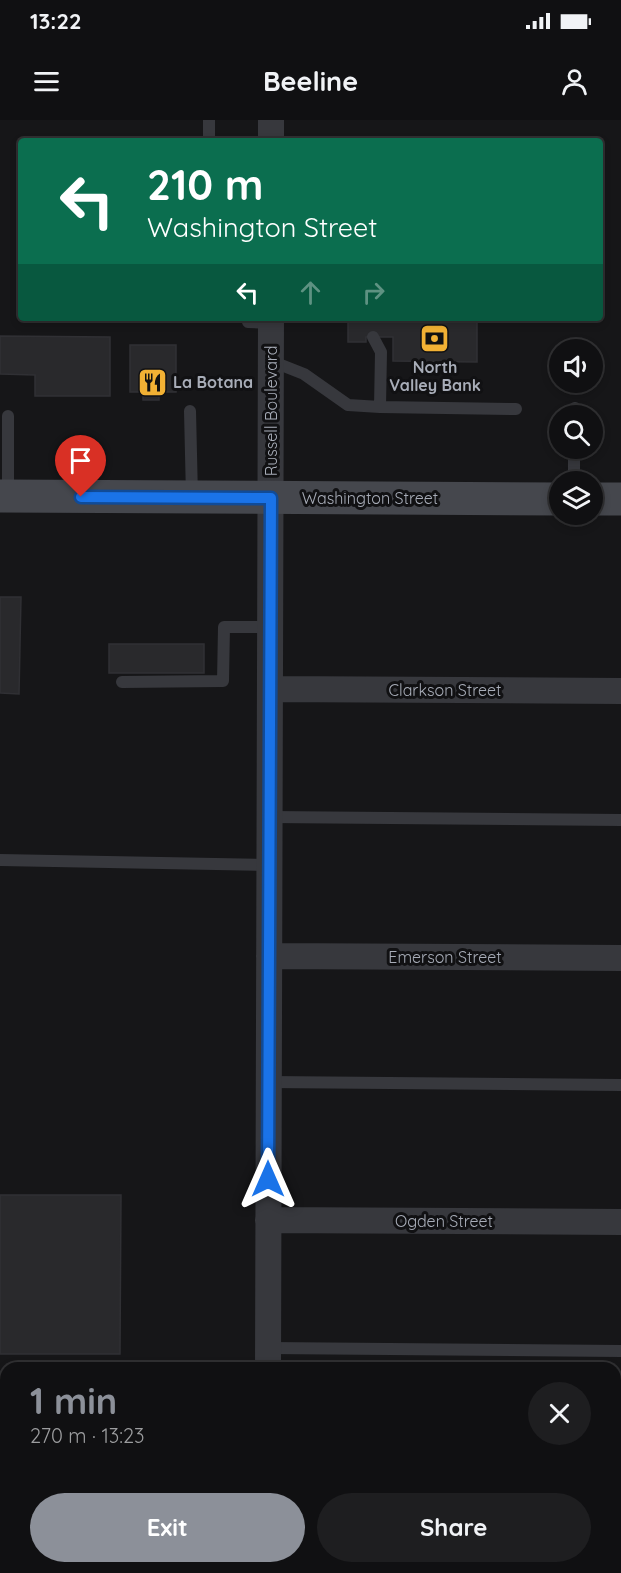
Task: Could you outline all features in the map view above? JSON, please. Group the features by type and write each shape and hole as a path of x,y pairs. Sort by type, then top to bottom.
{"main road":[{"name":"Washington Street","path":"4,496 549,499"},
{"path":"603,499 621,499"}],"street":[{"path":"271,120 271,138"},
{"name":"Russell Boulevard","path":"263,321 271,361 268,1358"},
{"name":"Clarkson Street","path":"270,689 621,691"},
{"name":"Emerson Street","path":"269,956 621,958"},
{"name":"Ogden Street","path":"268,1220 621,1222"}],"lane":[{"path":"208,138 209,120"},
{"path":"373,337 381,352 380,407"},
{"path":"271,361 304,374 348,405 516,409"},
{"path":"190,411 192,498"},
{"path":"4,496 8,416"},
{"path":"122,682 223,681 224,627 270,627"},
{"path":"269,817 621,820"},
{"path":"0,860 269,865"},
{"path":"268,1082 621,1086"},
{"path":"268,1358 621,1351"}],"building":[{"name":"North Valley Bank","path":"348,321 477,321 477,362 393,361 393,337 366,337 366,342 348,342"},
{"path":"0,336 110,337 110,396 35,396 35,375 0,374"},
{"path":"130,345 176,345 176,392 159,392 159,400 143,400 143,392 130,392"},
{"path":"0,597 21,597 19,694 0,693"},
{"path":"109,644 204,644 204,673 109,673"},
{"path":"0,1195 121,1195 120,1354 0,1354"}],"place":[{"name":"North Valley Bank","path":"435,339"},
{"name":"La Botana","path":"152,382"}],"route":[{"path":"81,497 271,498 268,1179"}]}
